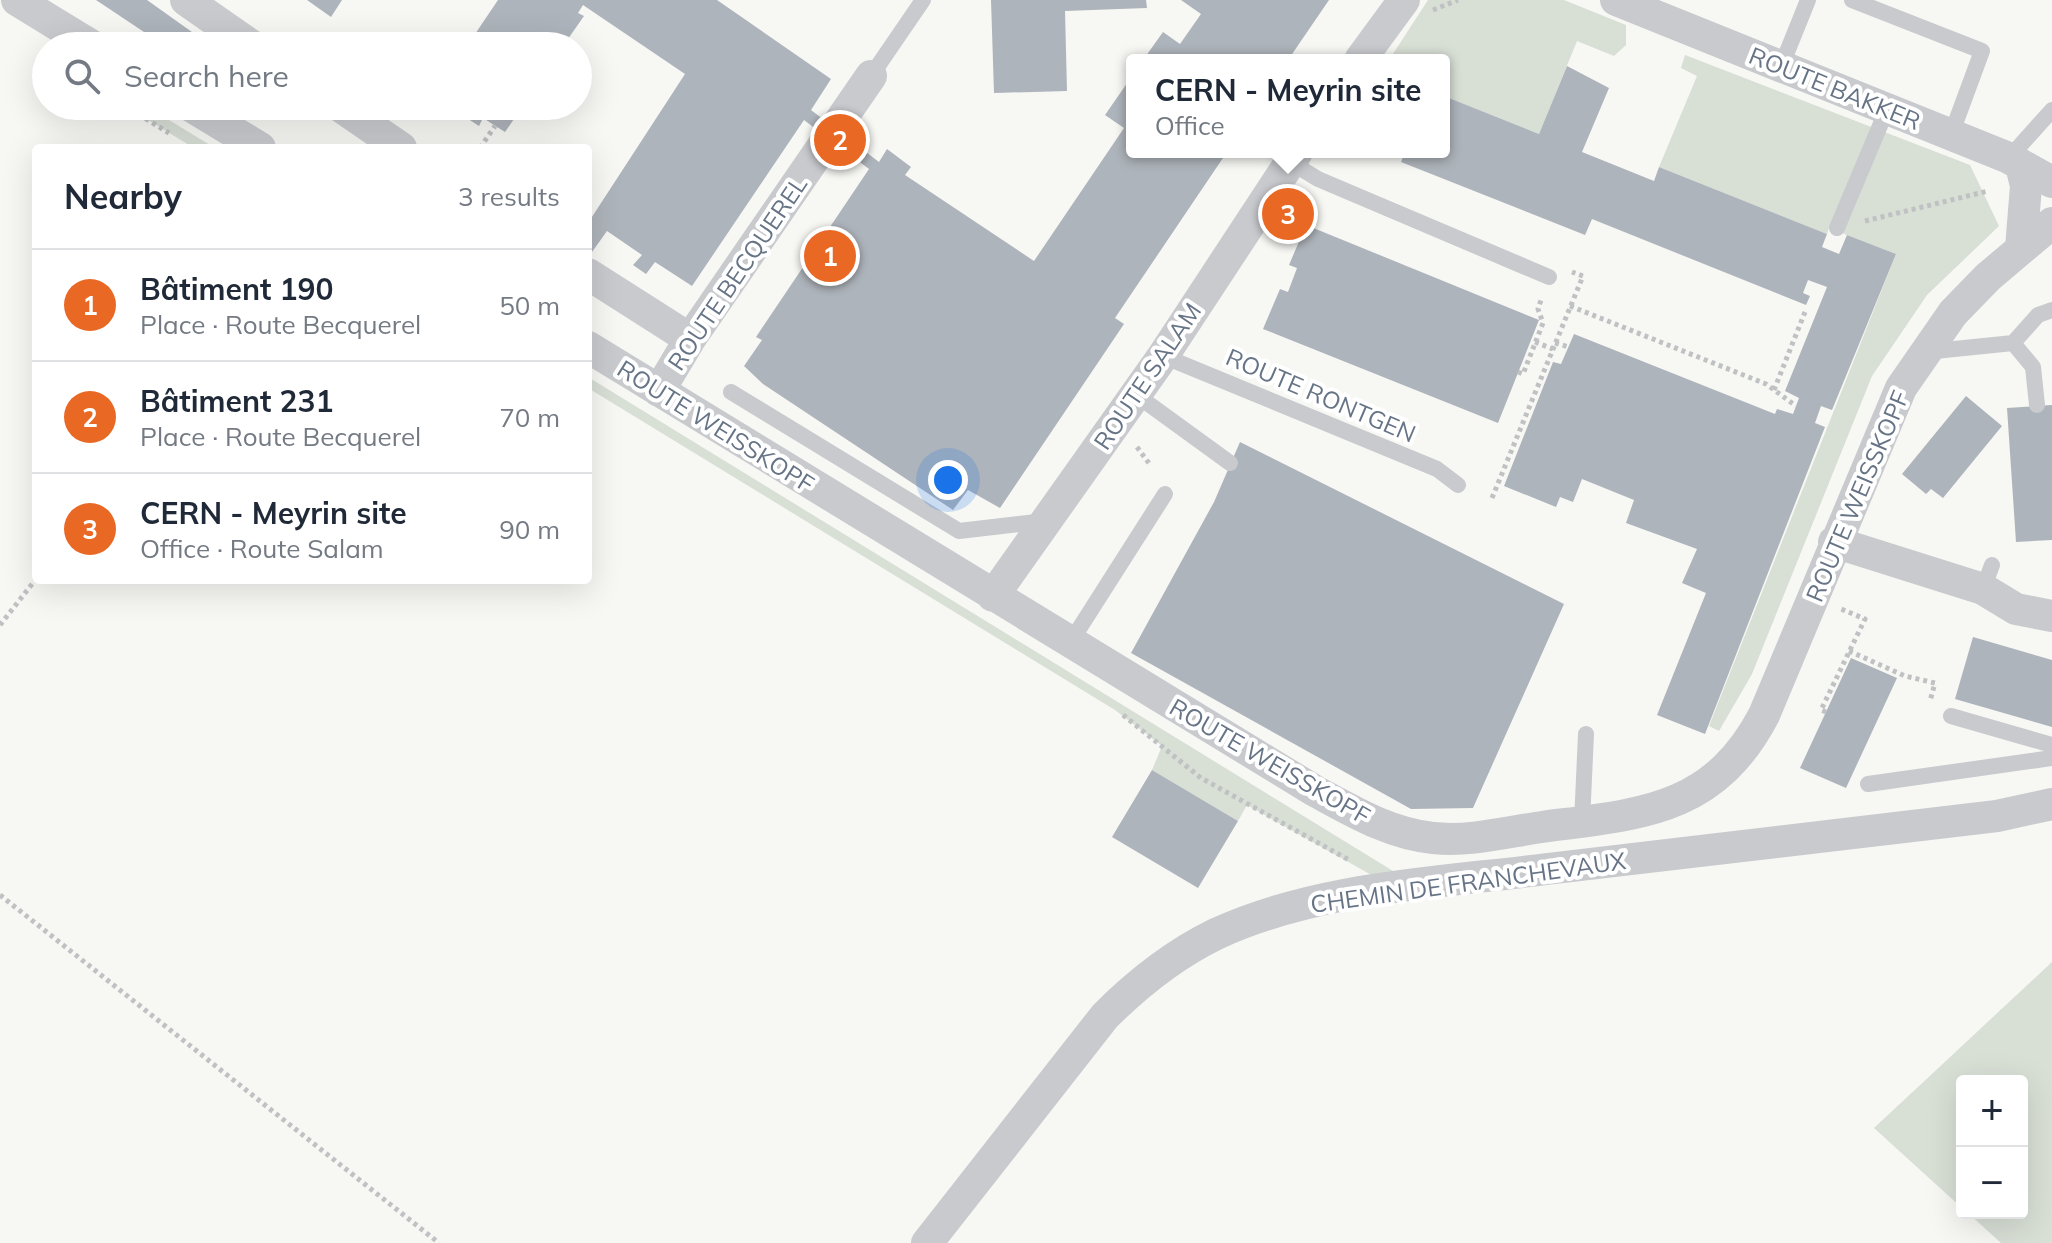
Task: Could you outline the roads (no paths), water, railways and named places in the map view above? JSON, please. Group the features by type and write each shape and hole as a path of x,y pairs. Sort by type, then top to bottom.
{"street":[{"path":"17,0 69,32"},
{"path":"1364,54 1404,0"},
{"name":"ROUTE BAKKER","path":"1616,0 2015,161 2052,182"},
{"path":"202,4 235,32"},
{"name":"ROUTE BECQUEREL","path":"659,391 690,339 871,76"},
{"path":"214,120 253,144"},
{"path":"360,120 395,144"},
{"name":"ROUTE SALAM","path":"993,596 1163,356 1292,158"},
{"path":"2015,161 2026,186 2021,248"},
{"name":"ROUTE WEISSKOPF","path":"592,349 1315,791 1387,826 1446,839 1582,822 1652,809 1687,796 1716,778 1737,756 1764,715 1877,439 1924,352 1953,313 2052,223"},
{"path":"592,277 690,339"},
{"path":"1834,542 1988,577 2016,609 2052,616"},
{"name":"CHEMIN DE FRANCHEVAUX","path":"927,1243 1105,1016 1186,951 1244,923 1306,903 1388,889 1997,816 2052,804"}],"lane":[{"path":"871,76 923,0"},
{"path":"1781,67 1808,0"},
{"path":"1852,0 1982,51 1951,135"},
{"path":"1837,228 1887,109"},
{"path":"2015,161 2052,110"},
{"path":"1294,158 1318,179 1549,277"},
{"path":"1924,352 2013,343 2038,315 2052,310"},
{"path":"2013,343 2033,367 2037,405"},
{"name":"ROUTE RONTGEN","path":"1163,356 1437,469 1458,485"},
{"path":"731,392 959,531 1049,520"},
{"path":"1135,394 1230,463"},
{"path":"1070,643 1165,494"},
{"path":"1951,716 2052,745"},
{"path":"1582,822 1586,734"},
{"path":"1868,784 2052,758"}],"place":[{"name":"Bâtiment 231","path":"840,140"},
{"name":"CERN - Meyrin site","path":"1288,214"},
{"name":"Bâtiment 190","path":"830,256"}]}
